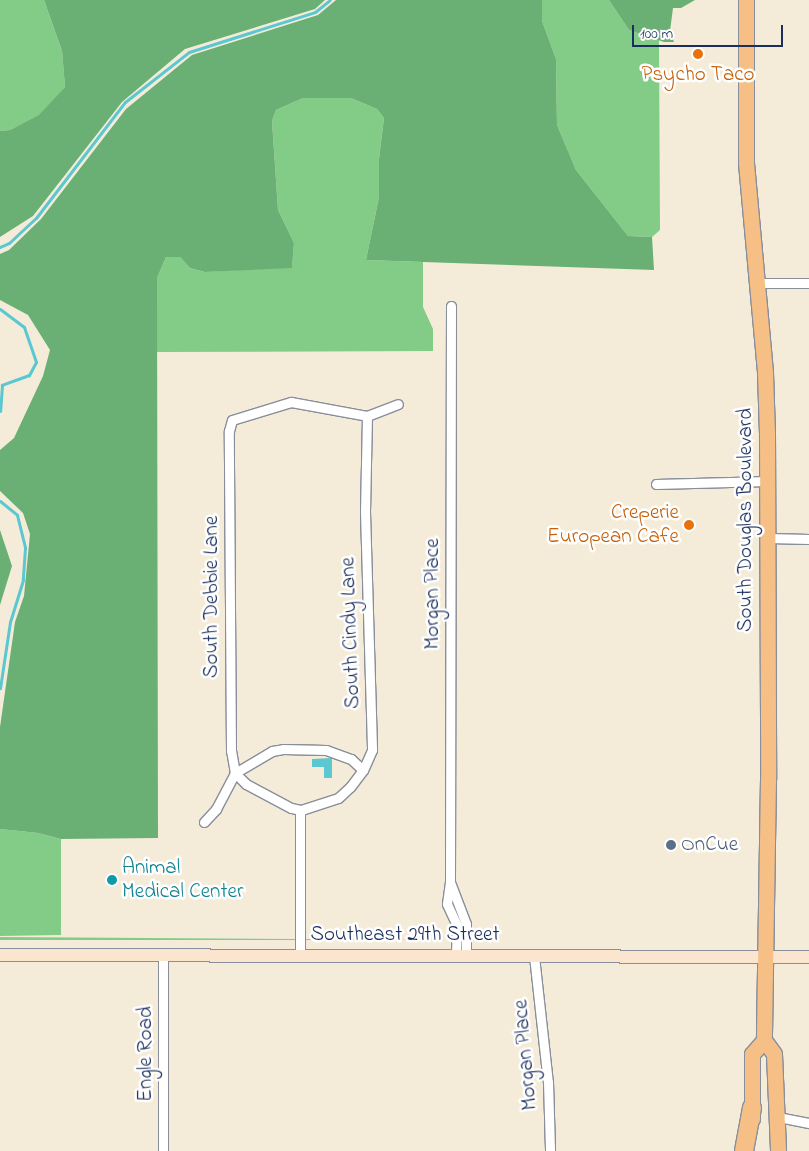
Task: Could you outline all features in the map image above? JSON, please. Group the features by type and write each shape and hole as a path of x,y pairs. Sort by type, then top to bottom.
{"highway":[{"path":"744,1151 752,1108"}],"main road":[{"name":"South Douglas Boulevard","path":"746,0 746,163 765,373 768,481 764,1040 774,1054 778,1151"},
{"name":"Southeast 29th Street","path":"0,955 163,957 300,954 641,958 809,957"},
{"name":"South Douglas Boulevard","path":"752,1151 752,1054 764,1040"}],"street":[{"path":"757,283 809,283"},
{"name":"Morgan Place","path":"451,306 450,882 466,924 461,956"},
{"name":"South Debbie Lane","path":"235,773 231,742 229,431 232,420 291,402 367,416"},
{"path":"367,416 398,404"},
{"name":"South Cindy Lane","path":"300,810 338,798 350,787 363,770 372,750 365,512 367,416"},
{"path":"656,484 768,481"},
{"path":"768,538 809,539"},
{"path":"204,822 216,809 235,773 272,751 283,749 326,750 339,753 351,759 363,770"},
{"path":"235,773 246,784 291,808 300,810 300,954"},
{"name":"Morgan Place","path":"534,956 548,1082 550,1151"},
{"name":"Engle Road","path":"163,957 163,1151"},
{"path":"778,1117 809,1123"}],"green space":[{"path":"0,0 44,0 62,51 65,87 40,115 10,130 0,131"},
{"path":"44,0 325,0 315,9 185,49 122,102 33,216 0,237 0,131 10,130 39,115 65,87 62,51"},
{"path":"336,0 542,0 542,21 556,59 557,125 576,170 628,236 652,237 654,270 366,260 379,197 379,159 384,118 377,109 351,98 303,98 276,110 272,121 278,210 294,243 292,268 205,272 190,268 180,257 166,257 157,278 158,838 61,839 38,833 0,829 0,727 15,622 24,596 30,534 23,513 0,491 0,450 14,438 43,376 50,350 28,315 0,300 0,254 9,250 41,219 126,109 192,55 318,15"},
{"path":"542,0 609,0 629,30 659,40 660,230 652,237 628,236 576,170 557,125 556,59 542,21"},
{"path":"609,0 695,0 681,8 673,8 670,31 674,42 664,42 629,30"},
{"path":"303,98 351,98 377,109 384,118 379,159 379,197 366,260 423,262 423,307 433,329 433,351 156,352 157,278 166,257 180,257 190,268 205,272 292,267 294,243 278,210 272,121 276,110"},
{"path":"0,530 12,566 0,605"},
{"path":"0,829 38,833 61,839 61,935 0,936"},
{"path":"0,937 437,940 0,940"}],"water":[{"path":"332,758 332,778 324,778 324,767 312,767 312,759"}],"waterway":[{"path":"0,247 9,243 36,218 125,102 189,52 315,12 330,0"},
{"path":"0,309 24,327 36,362 29,375 2,385 0,411"},
{"path":"0,501 17,515 25,548 23,580 10,622 0,688"}],"place":[{"name":"Psycho Taco","path":"698,54"},
{"name":"Creperie European Cafe","path":"689,525"},
{"name":"OnCue","path":"671,845"},
{"name":"Animal Medical Center","path":"112,880"}]}
